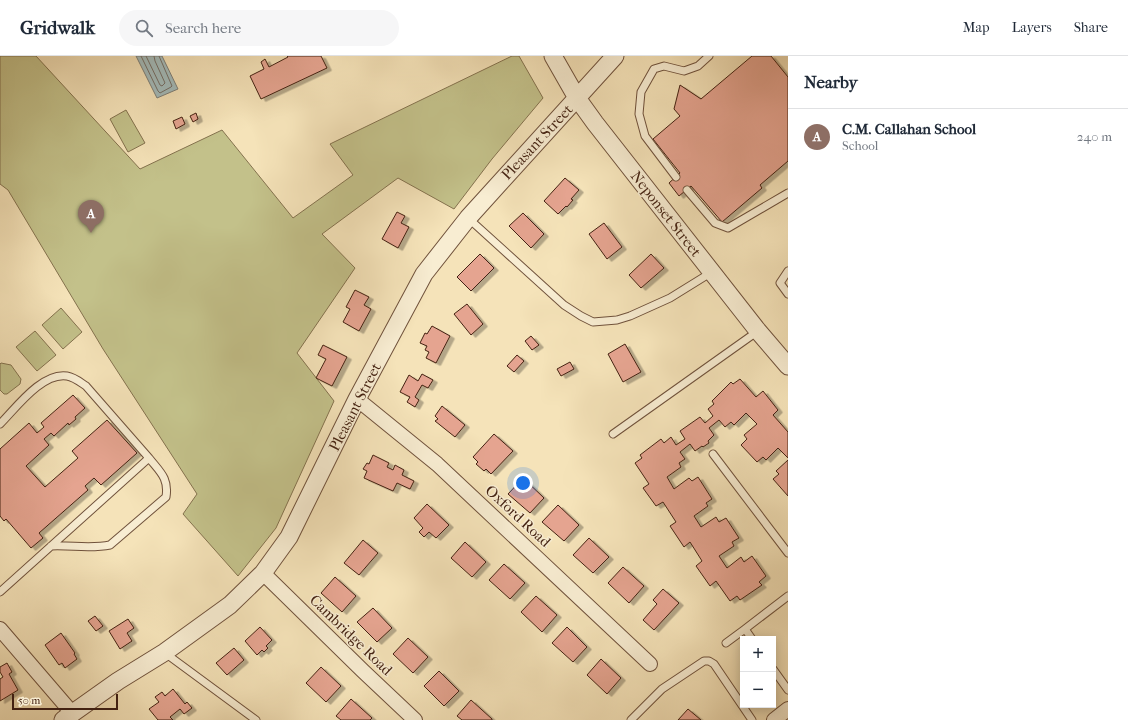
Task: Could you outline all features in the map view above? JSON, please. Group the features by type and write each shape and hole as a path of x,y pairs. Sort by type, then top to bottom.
{"street":[{"name":"Neponset Street","path":"554,56 577,98 595,123 758,331 788,366"},
{"name":"Pleasant Street","path":"68,717 118,681 165,652 230,605 263,572 289,537 358,399 424,274 468,218 615,56"},
{"name":"Oxford Road","path":"358,399 437,464 650,664"},
{"name":"Cambridge Road","path":"263,572 415,720"},
{"path":"0,629 68,717"},
{"path":"774,720 788,710"}],"lane":[{"path":"676,177 645,136 639,114 641,92 654,69 664,66 684,70 698,66 709,56"},
{"path":"687,190 715,223 728,228 788,192"},
{"path":"468,218 564,305 593,322 617,320 630,316 670,298 712,272"},
{"path":"788,271 780,283 788,294"},
{"path":"613,434 758,331"},
{"path":"0,424 44,380 66,376 76,379 86,386 150,458 166,480 166,497 110,545 100,547 65,545 52,546"},
{"path":"713,454 788,553"},
{"path":"0,592 150,458"},
{"path":"726,643 788,596"},
{"path":"745,629 750,636"},
{"path":"165,652 256,720"},
{"path":"631,720 662,689 704,661 709,661 714,664 752,720"},
{"path":"776,672 788,690"}],"shaded area":[{"path":"0,56 36,56 140,169 222,130 293,218 353,175 330,144 512,56 519,56 543,98 492,159 454,209 398,178 322,234 355,268 297,353 334,401 276,528 238,576 183,514 197,494 103,349 8,190 0,184"},
{"path":"126,110 145,143 128,152 110,119"},
{"path":"61,308 82,332 63,349 42,325"},
{"path":"35,331 56,355 37,371 16,347"},
{"path":"1,363 11,365 21,379 20,384 7,394 4,394 0,390"}],"water":[{"path":"136,56 162,56 178,89 157,98"}],"building":[{"path":"287,56 321,56 327,68 261,99 250,76 264,69 261,62 265,59 269,67 288,57"},
{"path":"752,56 771,56 788,77 788,161 760,185 762,188 722,222 691,186 679,196 669,183 680,173 653,139 680,116 674,109 680,85 701,99"},
{"path":"196,113 198,119 193,122 190,116"},
{"path":"182,117 185,124 176,129 173,121"},
{"path":"565,178 579,190 571,199 573,200 567,207 566,206 558,214 544,201"},
{"path":"397,212 405,216 401,223 409,227 398,248 382,239"},
{"path":"523,213 544,234 531,248 509,226"},
{"path":"604,223 622,247 607,259 589,234"},
{"path":"480,254 494,268 471,291 457,277"},
{"path":"651,254 664,268 641,288 629,275"},
{"path":"355,290 369,297 364,305 371,309 359,331 343,322 350,309 346,307"},
{"path":"467,304 483,324 471,335 454,314"},
{"path":"432,326 450,336 436,363 426,358 429,352 425,350 427,346 420,343 425,333 427,334"},
{"path":"531,336 539,345 532,350 525,341"},
{"path":"625,344 641,372 623,382 608,354"},
{"path":"323,345 347,357 332,386 316,378 326,359 318,355"},
{"path":"517,355 524,361 514,372 507,366"},
{"path":"570,362 574,369 561,376 557,369"},
{"path":"422,374 433,380 428,388 422,385 415,397 419,400 415,407 407,402 410,397 400,392 409,375 418,381"},
{"path":"740,379 756,397 763,391 778,410 773,415 788,432 788,458 778,448 766,460 763,457 757,462 741,445 747,439 744,435 757,424 746,413 734,425 731,422 725,427 719,420 709,428 714,435 708,441 709,443 695,451 690,444 680,452 685,459 679,463 681,467 667,477 674,489 689,478 692,481 698,477 712,499 706,503 708,506 694,516 701,527 716,517 719,522 726,518 739,538 732,542 734,546 719,556 727,568 741,557 744,562 752,556 766,576 759,582 762,585 740,600 737,596 730,601 716,581 710,586 696,566 702,561 690,542 684,547 670,526 676,522 663,502 656,506 643,488 649,484 635,463 642,458 640,455 661,439 664,443 671,437 676,445 685,439 680,431 700,417 705,423 713,416 708,409 714,404 712,401 731,382 733,384"},
{"path":"73,395 85,408 69,425 68,423 54,436 51,433 44,439 49,445 26,466 45,487 78,458 72,451 107,420 137,453 101,485 94,478 85,486 88,490 39,533 43,538 31,548 6,519 4,521 0,516 0,449 29,423 37,433 44,427 41,423"},
{"path":"442,406 465,425 455,437 435,421 438,419 435,416"},
{"path":"494,434 513,451 491,474 486,469 484,471 476,464 478,462 473,457"},
{"path":"373,455 389,463 387,467 393,470 395,465 404,470 402,475 414,481 410,489 397,483 393,491 364,478 367,471 363,469 367,463 369,464"},
{"path":"788,460 788,496 773,479 779,474 776,471"},
{"path":"523,478 544,498 530,513 508,494"},
{"path":"427,504 449,525 436,538 429,532 424,537 419,532 423,528 414,518"},
{"path":"558,505 579,525 564,541 542,522"},
{"path":"589,538 609,557 593,573 573,555"},
{"path":"363,540 378,553 359,575 344,563"},
{"path":"465,542 486,562 472,577 451,558"},
{"path":"504,564 525,583 510,599 489,580"},
{"path":"623,567 644,586 629,603 608,583"},
{"path":"335,577 356,596 342,612 321,593"},
{"path":"663,589 679,603 654,630 643,620 657,604 653,600"},
{"path":"536,596 557,615 542,632 521,612"},
{"path":"373,608 392,628 377,642 357,622"},
{"path":"95,616 103,626 96,631 88,621"},
{"path":"128,619 134,628 127,633 132,641 120,649 109,631"},
{"path":"260,627 272,640 266,646 268,648 264,652 262,650 257,655 245,641"},
{"path":"567,627 587,647 573,662 552,643"},
{"path":"61,633 75,653 74,654 77,659 65,668 62,663 59,665 45,645"},
{"path":"408,638 428,657 413,673 393,654"},
{"path":"234,648 244,660 227,675 216,663"},
{"path":"601,659 621,678 607,694 587,675"},
{"path":"7,663 12,672 9,674 18,690 0,701 0,679 3,677 0,672 0,667"},
{"path":"321,667 341,686 326,702 306,683"},
{"path":"439,671 459,691 444,706 424,686"},
{"path":"173,689 185,704 187,702 192,708 184,714 180,709 170,717 173,720 158,720 149,709 159,702 155,697 162,692 165,696"},
{"path":"351,699 372,718 370,720 341,720 336,716"},
{"path":"471,700 492,720 462,720 457,716"},
{"path":"688,709 701,720 678,720"}],"place":[{"name":"C.M. Callahan School","path":"91,233"}]}
